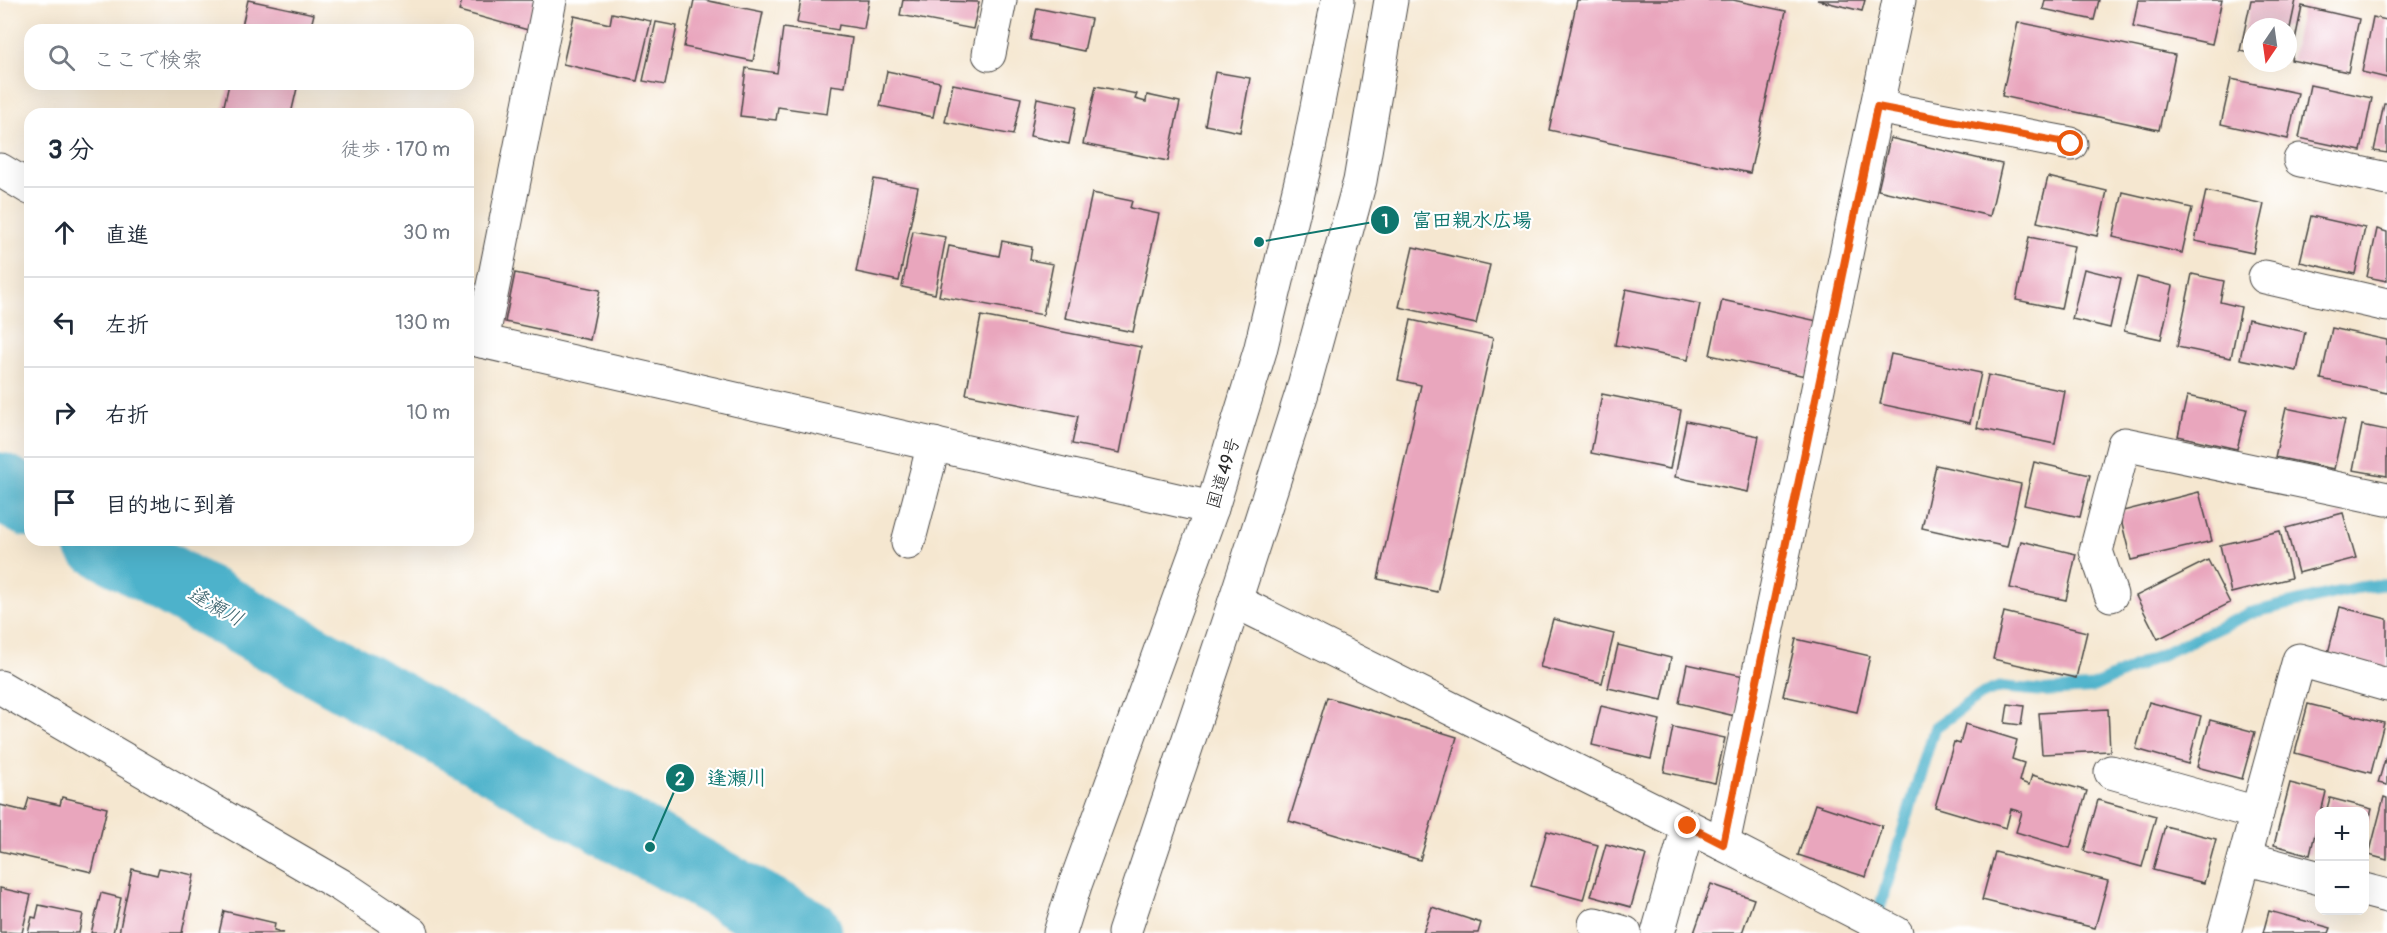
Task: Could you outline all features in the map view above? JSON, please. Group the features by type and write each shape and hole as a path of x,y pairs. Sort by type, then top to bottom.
{"main road":[{"path":"550,0 475,340 1212,508"},
{"path":"989,54 1000,0"},
{"name":"国道49号","path":"1060,933 1075,885 1212,508 1260,351 1309,148 1338,0"},
{"path":"1126,929 1236,601 1302,393 1360,181 1391,0"},
{"path":"1723,844 1899,0"},
{"path":"1877,107 2071,144"},
{"path":"2300,160 2387,179"},
{"path":"0,170 24,184"},
{"path":"2265,277 2387,305"},
{"path":"908,543 934,444"},
{"path":"2111,595 2096,551 2124,444 2387,499"},
{"path":"1236,601 1688,826 1896,933"},
{"path":"2224,933 2299,660 2387,685"},
{"path":"0,687 342,886 412,933"},
{"path":"2111,772 2257,813"},
{"path":"1658,933 1688,826"},
{"path":"2245,858 2315,877"},
{"path":"2369,891 2387,896"}],"building":[{"path":"248,0 314,14 312,24 242,24"},
{"path":"462,0 536,0 528,30 459,11"},
{"path":"694,0 763,12 753,61 684,47"},
{"path":"801,0 869,0 864,29 839,25 838,30 797,23"},
{"path":"903,0 979,2 973,29 900,15"},
{"path":"1577,0 1733,0 1786,11 1750,173 1549,130"},
{"path":"1817,0 1865,0 1862,11"},
{"path":"2045,0 2099,0 2094,20 2043,9"},
{"path":"2138,0 2222,0 2212,44 2133,27"},
{"path":"2251,0 2296,0 2292,18 2247,18"},
{"path":"2302,6 2359,19 2348,72 2297,61 2297,31"},
{"path":"1037,8 1091,19 1084,51 1030,40"},
{"path":"612,13 651,21 637,81 563,64 574,16 610,24"},
{"path":"2373,17 2387,20 2387,78 2362,72"},
{"path":"656,22 677,26 665,85 643,81"},
{"path":"2018,22 2175,55 2159,130 2002,96"},
{"path":"783,28 852,38 845,87 831,85 827,114 778,107 776,120 740,116 746,68 777,73"},
{"path":"887,71 940,82 933,117 880,106"},
{"path":"1215,72 1250,78 1240,132 1205,125"},
{"path":"2231,79 2298,93 2288,139 2221,124"},
{"path":"953,84 1021,98 1013,135 945,122"},
{"path":"2310,85 2372,98 2361,151 2299,138"},
{"path":"1096,86 1137,94 1135,99 1146,102 1147,95 1180,102 1168,161 1083,144"},
{"path":"228,90 297,90 292,108 223,108"},
{"path":"1037,98 1077,106 1069,144 1030,136"},
{"path":"2384,104 2387,104 2387,153 2374,151"},
{"path":"1890,138 2002,164 1990,216 1878,190"},
{"path":"2048,177 2107,191 2097,236 2037,222"},
{"path":"874,179 918,187 899,281 856,272"},
{"path":"2206,191 2264,204 2253,253 2195,241"},
{"path":"2123,192 2192,208 2182,253 2113,237"},
{"path":"1092,193 1132,201 1130,208 1159,214 1133,332 1065,318"},
{"path":"2311,216 2365,228 2355,274 2300,262"},
{"path":"2377,229 2387,232 2387,281 2367,277"},
{"path":"913,231 946,237 935,294 902,287"},
{"path":"2029,237 2074,246 2061,309 2016,300"},
{"path":"1002,241 1032,247 1030,260 1053,264 1043,315 939,296 949,246 999,256"},
{"path":"1413,247 1490,265 1476,324 1399,307"},
{"path":"2084,269 2121,278 2110,328 2072,319"},
{"path":"515,273 600,290 590,340 505,322"},
{"path":"2192,274 2224,281 2220,302 2241,307 2231,358 2177,347"},
{"path":"2137,277 2173,286 2161,339 2124,331"},
{"path":"1626,289 1700,304 1688,360 1615,345"},
{"path":"1722,300 1822,322 1810,377 1710,355"},
{"path":"981,316 1141,347 1120,453 1072,444 1078,416 966,394"},
{"path":"2248,319 2305,332 2297,371 2240,359"},
{"path":"1411,320 1493,338 1437,592 1378,579 1421,385 1398,380"},
{"path":"2332,328 2387,340 2387,393 2321,379"},
{"path":"1891,354 1981,373 1970,423 1880,404"},
{"path":"1988,375 2065,391 2055,444 1977,428"},
{"path":"1602,394 1681,410 1670,469 1591,453"},
{"path":"2187,396 2247,409 2237,449 2178,436"},
{"path":"2286,408 2345,420 2334,469 2275,457"},
{"path":"1686,421 1759,436 1748,492 1675,477"},
{"path":"2362,425 2387,430 2387,476 2353,470"},
{"path":"2034,462 2090,475 2080,517 2024,505"},
{"path":"1936,465 2021,484 2007,547 1922,528"},
{"path":"2199,492 2212,541 2131,560 2119,512"},
{"path":"2343,513 2356,558 2298,573 2286,528"},
{"path":"2280,531 2291,578 2231,593 2220,545"},
{"path":"2021,541 2076,554 2066,600 2010,588"},
{"path":"2208,560 2230,603 2158,639 2136,596"},
{"path":"2340,607 2387,619 2387,668 2328,653"},
{"path":"2004,612 2087,632 2076,678 1993,659"},
{"path":"1553,619 1614,634 1602,683 1540,667"},
{"path":"1796,639 1870,656 1857,712 1783,696"},
{"path":"1618,645 1671,658 1662,700 1608,688"},
{"path":"1687,664 1744,676 1735,716 1679,703"},
{"path":"1327,697 1457,737 1420,860 1289,821"},
{"path":"2149,702 2201,716 2188,764 2136,749"},
{"path":"2008,704 2024,706 2021,725 2005,723"},
{"path":"2308,704 2384,723 2371,773 2295,753"},
{"path":"1601,706 1660,720 1651,759 1592,745"},
{"path":"2108,709 2110,751 2042,754 2039,713"},
{"path":"2210,720 2255,732 2242,779 2197,767"},
{"path":"1965,724 2017,740 2012,759 2024,763 2019,781 2029,785 2032,775 2087,791 2070,848 2016,832 2022,812 2011,809 2006,828 1935,807 1954,742 1960,744"},
{"path":"1673,727 1725,738 1715,783 1664,772"},
{"path":"2387,753 2387,785 2378,783"},
{"path":"2290,783 2326,792 2322,807 2315,807 2315,834 2310,855 2274,845"},
{"path":"62,797 107,808 92,872 0,851 0,805 25,811 29,798 60,805"},
{"path":"2384,797 2387,798 2387,860 2369,855"},
{"path":"2330,798 2364,807 2327,807"},
{"path":"2098,800 2156,816 2142,867 2084,851"},
{"path":"1815,804 1882,826 1866,877 1798,855"},
{"path":"2165,826 2216,839 2204,883 2153,870"},
{"path":"1547,831 1598,845 1583,900 1531,886"},
{"path":"1606,844 1646,855 1631,907 1591,896"},
{"path":"1995,852 2108,881 2095,928 1982,900"},
{"path":"159,868 194,875 182,933 119,933 132,869 157,875"},
{"path":"1711,884 1754,899 1742,933 1694,933"},
{"path":"0,888 31,895 22,933 0,932"},
{"path":"101,893 121,898 113,933 91,933"},
{"path":"39,905 83,914 79,933 28,933 32,917 36,918"},
{"path":"1432,907 1481,923 1478,933 1423,933"},
{"path":"224,911 275,923 274,930 284,933 219,933"},
{"path":"2269,911 2331,928 2329,933 2263,933"}],"waterway":[{"name":"逢瀬川","path":"0,487 24,500"},
{"name":"逢瀬川","path":"108,546 808,933"},
{"path":"1876,920 1934,728 1980,695 2000,687 2044,691 2090,688 2250,613 2356,588 2387,584"}],"place":[{"name":"富田親水広場","path":"1259,242"},
{"name":"逢瀬川","path":"650,847"}],"route":[{"path":"1688,826 1723,844 1877,107 2071,144"}]}
